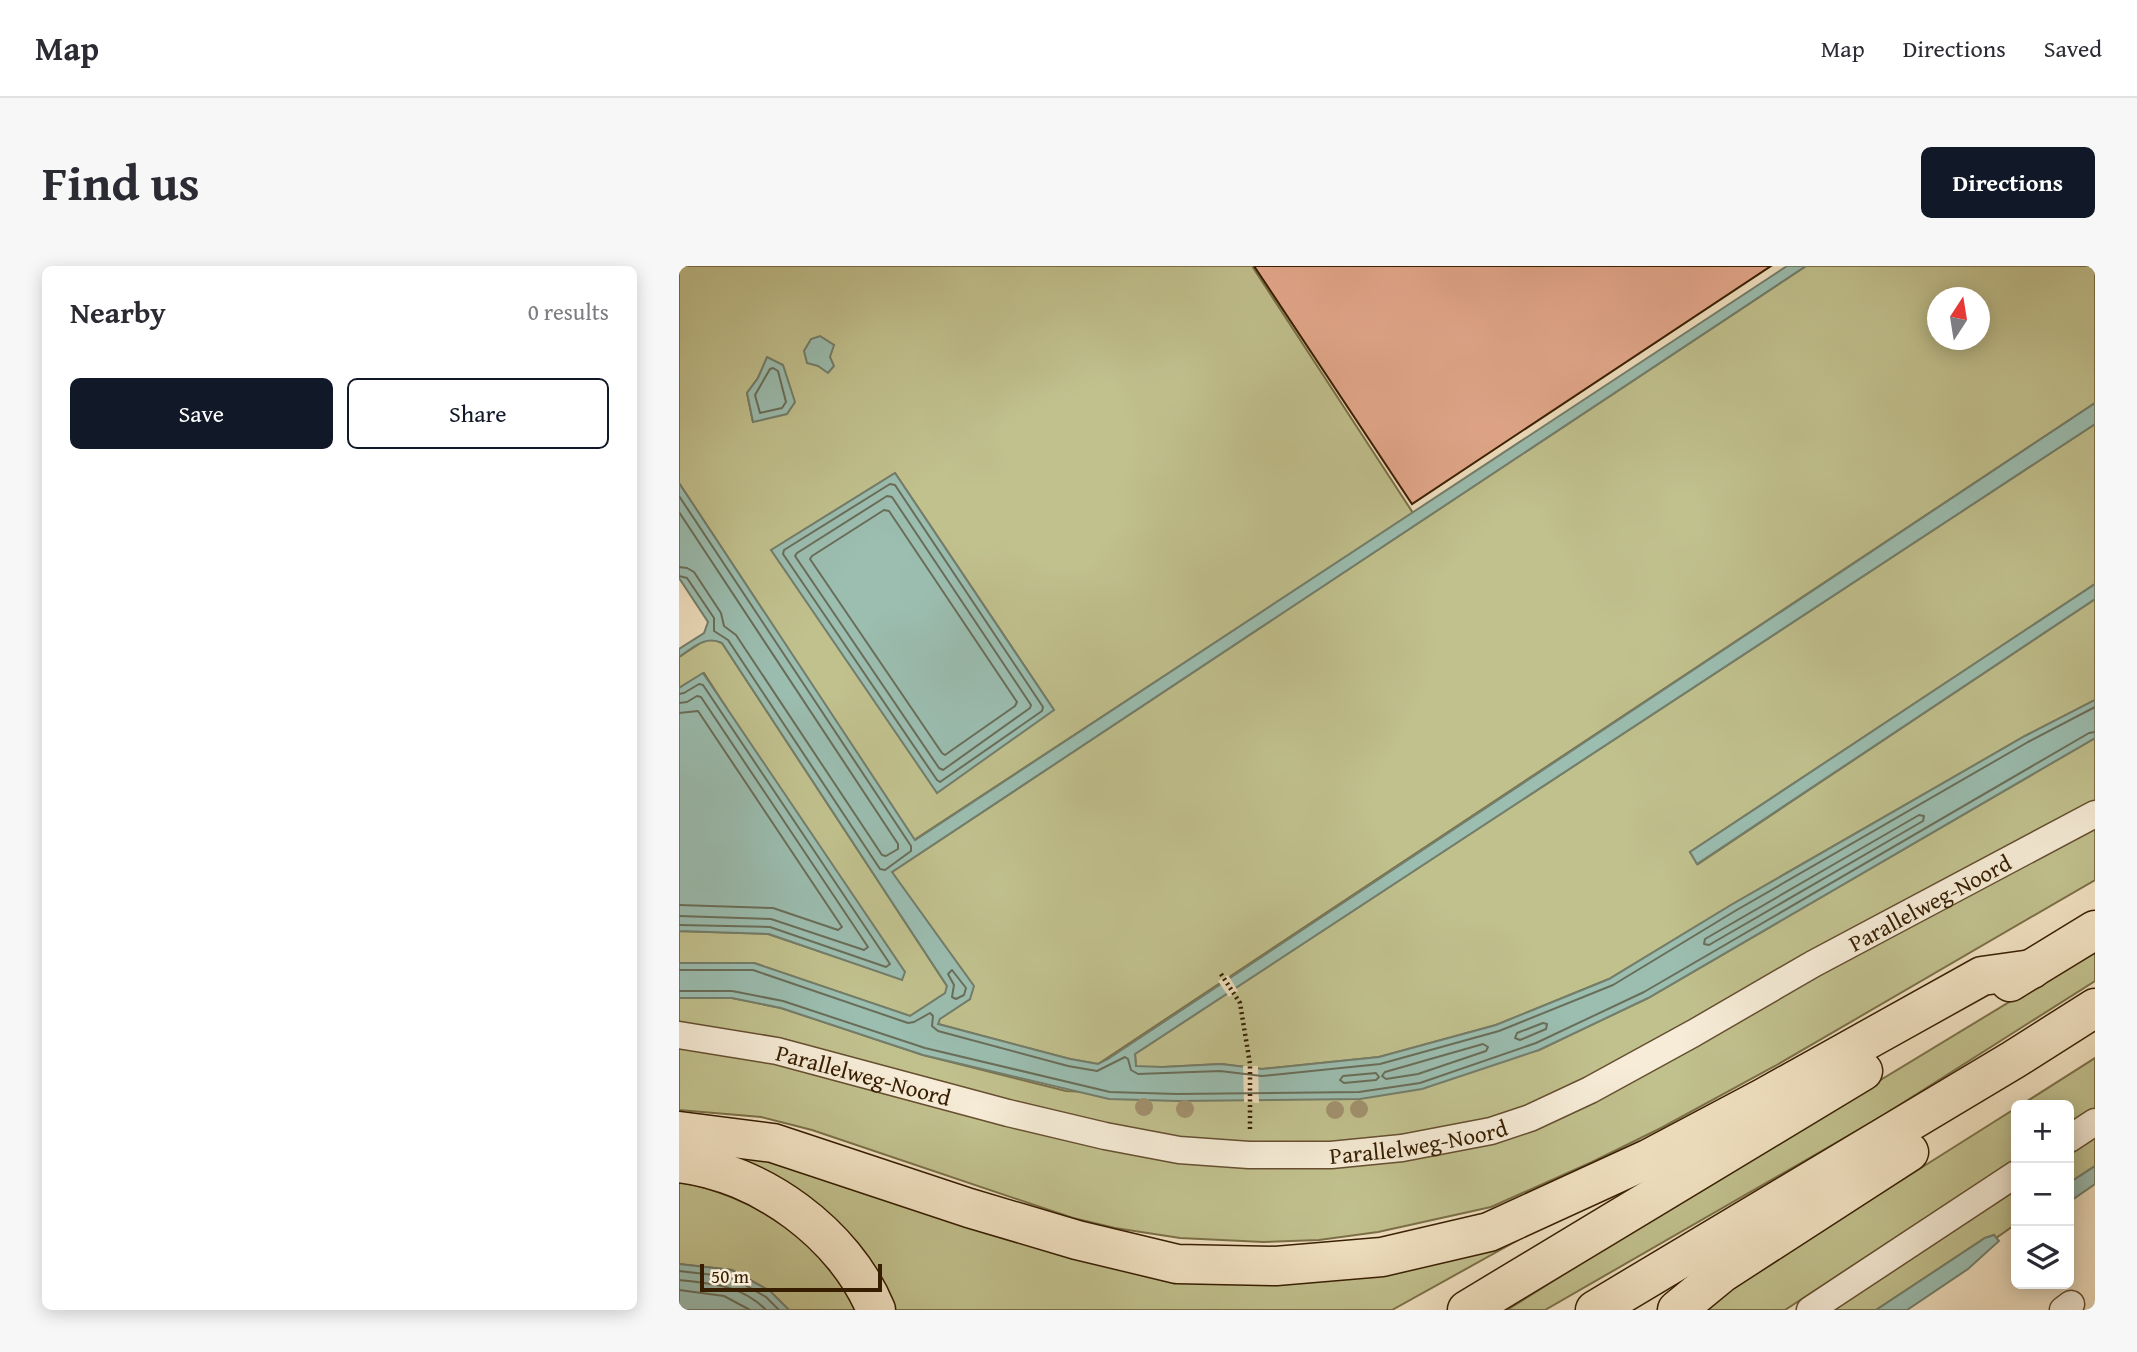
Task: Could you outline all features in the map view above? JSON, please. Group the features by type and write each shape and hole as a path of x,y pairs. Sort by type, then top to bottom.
{"highway":[{"path":"1467,1310 2095,930"},
{"path":"679,1131 773,1143 981,1212 1077,1240 1177,1264 1276,1266 1382,1257 1489,1232 1648,1159 1982,976 2032,970"},
{"path":"1595,1310 2013,1060 2095,1008"},
{"path":"1677,1310 1722,1273 1979,1106 2013,1060"},
{"path":"679,1163 727,1174 763,1190 793,1210 826,1237 851,1266 876,1310"}],"street":[{"name":"Parallelweg-Noord","path":"679,1035 777,1051 1008,1113 1179,1150 1249,1155 1331,1156 1402,1148 1491,1131 1529,1118 1590,1090 1813,964 2095,814"},
{"path":"2074,1136 2095,1122"},
{"path":"1810,1310 2011,1177"}],"path":[{"path":"1221,974 1240,1003 1250,1064 1251,1104"}],"green space":[{"path":"679,266 1252,266 1413,513 914,840 679,483","holes":["767,358 753,422 747,393 758,378","895,473 1054,710 772,550"]},
{"path":"1806,266 2095,266 2095,403 1098,1064 938,1024 939,1019 970,999 892,872"},
{"path":"2095,424 2095,584 1690,852 1698,864 2095,599 2095,700 2025,736 1731,905 1609,979 1496,1025 1379,1057 1262,1069 1221,1064 1136,1067 1135,1054"},
{"path":"713,639 722,643 947,986 946,993 910,1016 754,963 679,963 679,931 768,934 901,979 704,673 679,688 679,657 705,640"},
{"path":"2095,738 2095,802 1585,1082 1489,1121 1399,1140 1278,1145 1153,1135 679,1026 679,998 732,998 781,1008 923,1055 1066,1091 1240,1099 1262,1099 1539,1050 1648,998"},
{"path":"2095,824 2095,880 1775,1066 1661,1128 1491,1207 1378,1232 1319,1240 1263,1242 1180,1238 1115,1228 1073,1218 812,1130 761,1117 679,1110 679,1044 737,1052 1104,1146 1457,1149 1819,973"},
{"path":"2095,950 2095,981 1879,1118 1545,1310 1507,1310 1656,1216"},
{"path":"2095,1058 2095,1108 2074,1122 2074,1100 2029,1100"},
{"path":"2011,1111 2011,1162 1785,1310 1702,1310 1745,1279"},
{"path":"2095,1138 2095,1166 2074,1180 2074,1163 2074,1152"},
{"path":"708,1144 1181,1270 1567,1213 1392,1310 887,1310"},
{"path":"679,1182 733,1198 783,1225 805,1242 824,1262 855,1310 789,1310 770,1291 732,1270 679,1264"},
{"path":"2011,1193 2011,1228 1996,1238 1994,1235 1985,1238 1876,1310 1833,1310"}],"water":[{"path":"1787,266 1806,266 892,872 974,986 970,999 940,1019 938,1024 1070,1059 1098,1064 1108,1059 2095,403 2095,424 1135,1054 1136,1066 1221,1064 1262,1069 1379,1057 1496,1025 1609,979 1731,905 2025,736 2095,700 2095,738 1648,998 1539,1050 1422,1089 1360,1099 1109,1099 923,1055 781,1008 732,998 679,998 679,963 754,963 910,1016 945,993 947,986 722,643 705,642 679,657 679,649 704,633 708,622 679,578 679,483 915,840"},
{"path":"820,336 834,345 830,357 834,366 828,373 807,363 804,351 811,339"},
{"path":"767,357 783,365 795,402 787,414 753,422 747,393 758,378"},
{"path":"895,473 1054,710 937,793 771,550"},
{"path":"2095,584 2095,599 1697,864 1690,852"},
{"path":"703,673 905,972 902,980 769,934 679,931 679,688"},
{"path":"2095,1166 2095,1184 2074,1199 2074,1180"},
{"path":"1994,1235 1999,1241 1968,1269 1907,1310 1876,1310 1985,1238"},
{"path":"679,1264 732,1270 770,1291 789,1310 679,1310"}],"pier":[{"path":"1228,975 1238,991 1229,997 1218,981"},
{"path":"1243,1066 1258,1066 1259,1103 1244,1102"}],"building":[{"path":"1254,266 1771,266 1412,504"}]}
